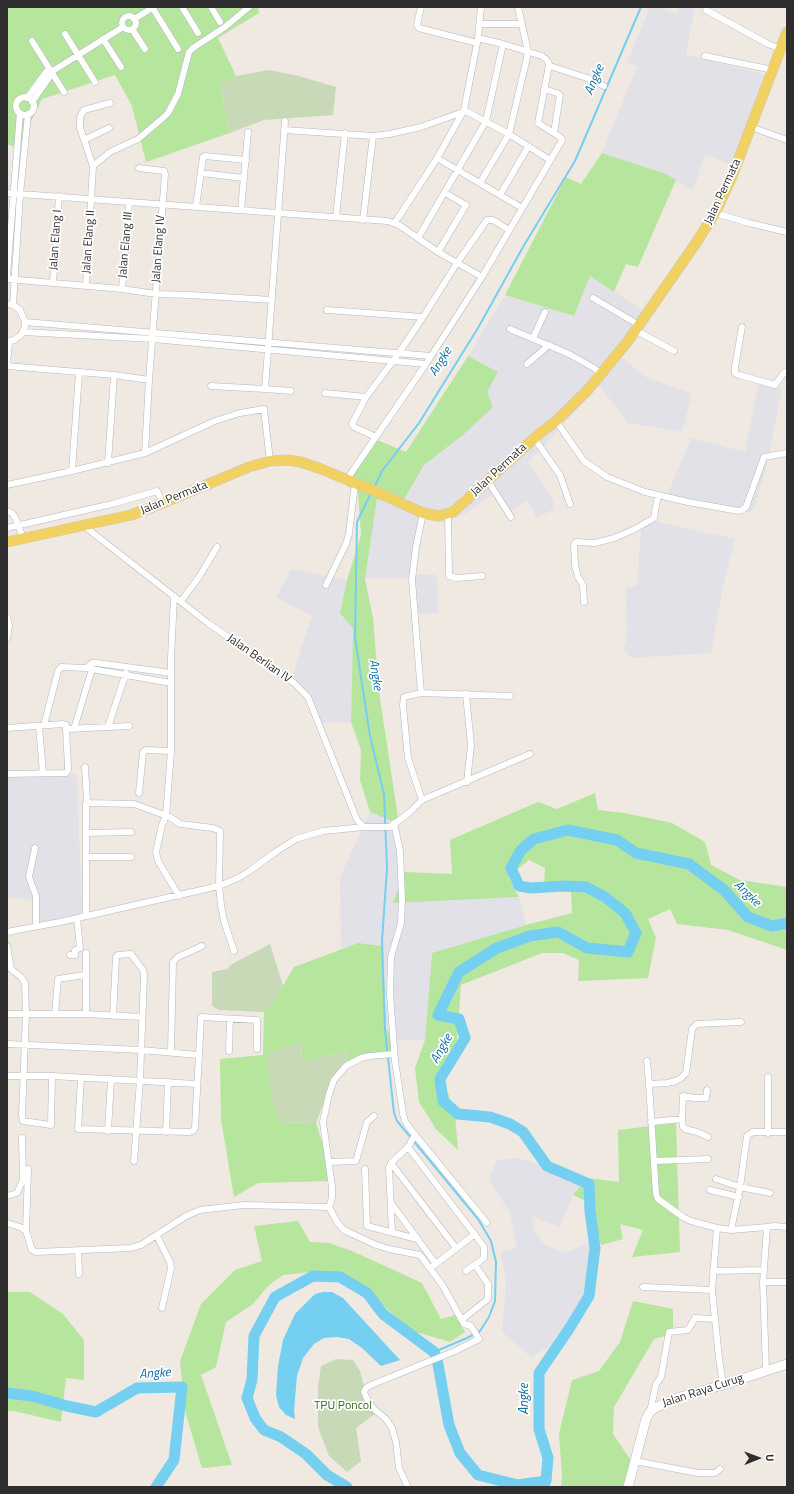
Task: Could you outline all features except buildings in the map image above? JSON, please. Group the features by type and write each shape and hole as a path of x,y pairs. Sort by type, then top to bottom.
{"main road":[{"name":"Jalan Permata","path":"7,542 120,518 163,503 249,467 270,461 288,460 301,462 377,492 423,514 438,516 448,514 456,510 534,438 556,421 587,391 637,327 696,243 715,213 731,179 787,32"},
{"name":"Jalan Raya Curug","path":"628,1487 642,1431 650,1412 661,1404 672,1400 787,1364"}],"street":[{"path":"134,19 153,7 178,49"},
{"path":"182,7 198,33"},
{"path":"211,7 220,22"},
{"path":"110,103 84,110 82,113 80,122 84,140 93,166 110,152 138,139 164,117 178,94 189,52 225,27 249,7"},
{"path":"421,7 417,25 419,28 478,41 503,44 545,58 549,65 555,68 587,78 604,86"},
{"path":"394,223 437,158 464,111 478,41 481,7"},
{"path":"480,183 509,134 528,52 518,7"},
{"path":"706,10 768,44 781,49"},
{"path":"123,27 122,21 125,17 129,16 134,19 136,24 132,29"},
{"path":"480,24 521,24"},
{"path":"123,27 126,29 132,29"},
{"path":"30,100 50,76 51,72 123,27"},
{"path":"132,29 145,49"},
{"path":"65,34 95,82"},
{"path":"103,39 121,67"},
{"path":"32,41 64,92"},
{"path":"418,238 486,121 503,44"},
{"path":"704,56 773,70"},
{"path":"326,585 346,544 349,534 355,483 376,437 426,364 482,276 562,140 538,123 549,65"},
{"path":"544,89 560,95 554,133"},
{"path":"30,100 22,98 18,102 17,109 20,113 14,280 10,305 20,310 25,322 23,332 17,338 8,342 7,365 149,380"},
{"path":"7,276 28,114 33,109 30,100"},
{"path":"284,130 373,136 404,132 464,111 509,134 550,160"},
{"path":"20,113 28,114"},
{"path":"265,389 285,121"},
{"path":"751,127 787,140"},
{"path":"84,140 109,128"},
{"path":"241,210 248,132"},
{"path":"336,217 342,144 345,133"},
{"path":"363,220 373,136"},
{"path":"500,195 528,147"},
{"path":"196,207 204,156 246,160"},
{"path":"437,158 522,208"},
{"name":"Jalan Elang II","path":"86,286 93,166"},
{"name":"Jalan Elang IV","path":"139,168 165,172 145,453"},
{"path":"201,173 244,178"},
{"path":"7,192 336,217 394,223 438,252 482,276"},
{"path":"438,252 466,205 445,193"},
{"name":"Jalan Elang I","path":"53,284 59,196"},
{"name":"Jalan Elang III","path":"122,289 129,202"},
{"path":"715,213 748,223 787,232"},
{"path":"376,437 354,427 352,424 366,397 399,353 457,263 487,220 493,220 509,230"},
{"path":"7,279 122,289 156,294 272,300"},
{"path":"593,298 674,351"},
{"path":"327,310 423,317"},
{"path":"532,338 545,312"},
{"path":"25,322 431,356"},
{"path":"742,327 735,373 739,376 775,385 787,371"},
{"path":"510,329 569,354 594,368 601,374"},
{"path":"23,332 153,339 426,364"},
{"path":"527,364 549,345"},
{"path":"72,471 79,373"},
{"path":"108,463 114,376"},
{"path":"211,386 291,391"},
{"path":"325,393 366,397"},
{"path":"7,485 108,463 145,453 215,421 264,409 270,461"},
{"path":"556,421 584,460 594,469 607,477 626,486 658,495 688,502 742,510 746,507 764,457 787,453"},
{"path":"534,438 560,475 570,504"},
{"path":"488,481 511,517"},
{"path":"7,528 112,504 158,491 163,503"},
{"path":"584,602 583,585 578,577 575,564 575,543 595,543 614,538 633,530 654,518 658,495"},
{"path":"7,511 12,513 24,538"},
{"path":"67,514 67,530"},
{"path":"421,693 412,580 416,547 423,514"},
{"path":"448,514 450,576 456,578 482,576"},
{"name":"Jalan Berlian IV","path":"84,526 208,623 294,683 308,697 357,820 364,827"},
{"path":"181,601 199,577 217,547"},
{"path":"174,596 171,673 171,751 166,816 162,825 156,852 157,857 178,896"},
{"path":"7,617 9,625 7,638"},
{"path":"74,729 89,669 92,663 171,673"},
{"path":"43,773 41,726 59,668 63,666 89,669 172,682"},
{"path":"108,727 128,667"},
{"path":"422,800 408,758 403,705 403,700 406,696 421,693 510,696"},
{"path":"466,694 471,745 466,782"},
{"path":"7,728 66,725 68,770 66,772 7,774"},
{"path":"66,729 129,726"},
{"path":"139,793 143,752 146,750 171,751"},
{"path":"7,932 220,886 248,872 296,839 323,831 392,825 410,812 422,800 530,754"},
{"path":"85,767 87,801 89,803 134,804 170,817 180,824 213,828 220,831 220,886 224,921 234,951"},
{"path":"86,916 86,806 131,808"},
{"path":"392,825 400,851 402,899 401,923 391,957 390,967 391,1012 394,1054 402,1114 412,1140 484,1247 484,1258 466,1272"},
{"path":"86,833 131,832"},
{"path":"35,848 29,877 36,896 36,926"},
{"path":"86,857 131,857"},
{"path":"70,955 76,955 75,950 80,948 77,918"},
{"path":"7,946 11,969 22,977 25,983 26,1014 22,1119 25,1122 51,1125 52,1076"},
{"path":"171,1052 173,962 178,957 202,946"},
{"path":"86,953 86,1014"},
{"path":"113,1016 116,957 118,955 131,954 143,972 140,1080 134,1161"},
{"path":"55,1014 58,979 86,975"},
{"path":"7,1014 86,1014 142,1017"},
{"path":"81,1078 78,1129 136,1132 190,1132 195,1130 201,1017 257,1020 257,1049"},
{"path":"229,1051 230,1019"},
{"path":"649,1084 676,1081 686,1073 692,1029 697,1024 741,1022"},
{"path":"7,1044 198,1054"},
{"path":"394,1054 366,1056 346,1066 334,1080 329,1094 323,1122 332,1188 332,1198 329,1207 337,1222 344,1230 376,1245 420,1255 446,1292 464,1324 469,1324 477,1334 479,1340 427,1363 371,1385 366,1388 364,1392 368,1401 375,1410 386,1419 392,1428 396,1442 399,1468 408,1487"},
{"path":"647,1061 655,1161 656,1194 658,1199 687,1219 717,1228 731,1230 774,1226 787,1227"},
{"path":"7,1076 52,1076 197,1084"},
{"path":"768,1077 768,1133"},
{"path":"108,1131 111,1079"},
{"path":"166,1132 168,1082"},
{"path":"707,1090 706,1098 683,1096 682,1119 683,1127 685,1129 708,1137"},
{"path":"329,1162 356,1161 366,1122 374,1116"},
{"path":"651,1122 682,1119"},
{"path":"731,1230 739,1197 747,1136 753,1132 787,1132"},
{"path":"7,1196 17,1193 23,1180 22,1138"},
{"path":"392,1232 389,1168 391,1163 412,1140"},
{"path":"412,1140 487,1223"},
{"path":"655,1161 708,1159"},
{"path":"391,1163 456,1248"},
{"path":"28,1169 26,1231 32,1250 36,1252 130,1248 141,1245 157,1236 186,1216 200,1210 213,1208 244,1205 329,1207"},
{"path":"365,1169 367,1226 417,1239"},
{"path":"716,1179 740,1187 770,1193"},
{"path":"710,1190 739,1197"},
{"path":"390,1204 417,1239 434,1265 475,1234"},
{"path":"7,1223 20,1227 26,1231"},
{"path":"766,1371 763,1282 767,1227"},
{"path":"717,1228 712,1290 723,1385"},
{"path":"157,1236 170,1262 171,1268 162,1308"},
{"path":"78,1251 79,1274"},
{"path":"464,1318 488,1299 488,1284 475,1265"},
{"path":"713,1271 764,1270"},
{"path":"763,1282 787,1282"},
{"path":"643,1287 712,1290"},
{"path":"650,1412 656,1384 661,1377 669,1332 688,1330 695,1318 715,1319"},
{"path":"635,1461 698,1473 715,1473 720,1469"}],"shaded area":[{"path":"650,7 659,7 675,14 679,7 695,7 686,55 767,75 735,166 705,155 693,191 666,174 602,153 637,67 627,63"},
{"path":"590,276 648,314 617,354 646,377 692,394 682,432 628,423 599,385 528,463 553,499 554,509 537,518 527,501 510,511 496,491 472,510 446,523 424,518 415,574 437,575 438,613 416,615 414,578 365,579 377,499 400,506 424,465 463,435 493,407 487,392 498,372 468,356 505,295 574,316"},
{"path":"759,383 782,389 766,470 752,513 667,496 691,438 745,452"},
{"path":"654,521 735,539 723,586 711,653 632,658 624,649 627,637 626,588 637,585 641,528"},
{"path":"291,569 347,580 340,613 353,629 351,722 319,723 305,696 290,683 312,616 276,597"},
{"path":"77,774 82,917 39,925 38,900 7,898 7,778"},
{"path":"370,812 399,824 404,872 393,903 519,897 526,925 432,953 425,1040 394,1040 386,1029 383,946 358,943 341,949 340,877"},
{"path":"518,1158 587,1178 573,1195 560,1227 532,1216 534,1230 545,1245 565,1253 590,1242 591,1289 582,1317 561,1340 531,1357 502,1332 506,1283 501,1252 517,1248 510,1213 489,1180 497,1160"}],"green space":[{"path":"7,7 258,7 259,13 218,38 236,76 220,87 230,133 146,162 132,106 115,75 42,99 18,148 7,144"},
{"path":"269,70 299,76 336,87 333,115 264,120 230,133 220,87 236,76"},
{"path":"602,153 666,174 676,180 638,267 626,264 614,292 590,276 574,316 505,295 566,177 581,184"},
{"path":"468,356 498,372 487,392 493,407 463,435 424,465 400,506 377,499 365,579 373,618 379,692 399,824 370,812 360,780 361,750 351,722 353,629 340,613 347,580 361,535 358,493 344,484 375,439 406,452"},
{"path":"595,793 598,810 624,813 672,823 705,842 711,865 740,880 787,887 787,950 728,930 677,924 670,909 648,919 656,938 648,978 578,981 579,960 563,953 542,953 461,985 455,1065 443,1077 455,1115 458,1150 436,1129 419,1102 415,1068 425,1040 432,953 572,913 571,889 544,888 545,868 529,860 508,877 519,897 393,903 404,872 452,874 450,840 538,802 557,809"},
{"path":"358,943 383,946 386,1029 394,1040 395,1053 346,1063 347,1050 301,1063 302,1042 280,1122 316,1123 334,1181 258,1183 234,1197 221,1119 220,1059 263,1055 264,1012 274,1001 294,967"},
{"path":"270,944 283,986 274,1001 264,1012 219,1010 212,1006 212,972 227,969 232,964"},
{"path":"302,1041 301,1063 347,1050 346,1063 333,1079 316,1123 280,1122 272,1100 267,1054"},
{"path":"676,1123 680,1252 632,1257 643,1230 620,1224 623,1239 601,1245 588,1202 573,1195 587,1178 619,1182 618,1130"},
{"path":"298,1221 310,1242 329,1243 352,1251 422,1283 441,1319 455,1315 465,1332 450,1342 413,1331 355,1282 321,1271 283,1275 269,1285 253,1304 226,1322 216,1367 201,1375 232,1465 202,1468 185,1411 180,1361 201,1304 235,1270 262,1261 254,1226"},
{"path":"7,1292 30,1292 63,1314 84,1340 84,1380 66,1378 61,1422 14,1411 7,1411"},
{"path":"633,1301 673,1309 673,1334 654,1339 614,1407 613,1434 634,1465 628,1487 561,1487 562,1474 559,1434 572,1380 599,1371 620,1342"},
{"name":"TPU Poncol","path":"336,1359 353,1360 360,1371 367,1399 376,1413 356,1428 361,1461 347,1472 329,1456 318,1427 318,1387 321,1366"}],"water":[{"path":"332,1292 343,1298 400,1360 381,1366 362,1348 349,1339 337,1337 324,1338 314,1344 303,1358 297,1376 294,1411 295,1419 286,1415 279,1407 276,1395 278,1366 283,1340 295,1314 315,1294"}],"waterway":[{"name":"Angke","path":"374,488 382,471 419,423 478,328 523,247 575,161 641,7"},
{"name":"Angke","path":"371,493 357,522 355,638 370,736 384,794 387,868 382,941 385,1030 394,1113 397,1121 478,1219 491,1241 496,1262 495,1301 489,1317 480,1331 434,1352"},
{"name":"Angke","path":"347,1487 327,1475 306,1454 281,1437 264,1430 255,1418 247,1398 252,1380 254,1336 275,1297 313,1276 340,1277 367,1293 383,1314 434,1352 437,1359 449,1425 460,1453 478,1475 518,1485 546,1481 548,1458 539,1429 539,1373 589,1296 595,1248 590,1211 589,1184 547,1166 523,1132 510,1124 490,1117 458,1114 443,1101 440,1079 465,1038 459,1019 438,1015 459,972 497,948 530,936 558,932 587,948 628,952 636,933 625,913 605,897 586,887 564,886 531,888 519,886 511,868 521,850 534,839 568,830 617,840 636,853 689,864 724,890 748,917 772,926 787,923"},
{"name":"Angke","path":"7,1393 32,1396 67,1406 96,1412 137,1388 182,1387 174,1460 156,1487"}]}
